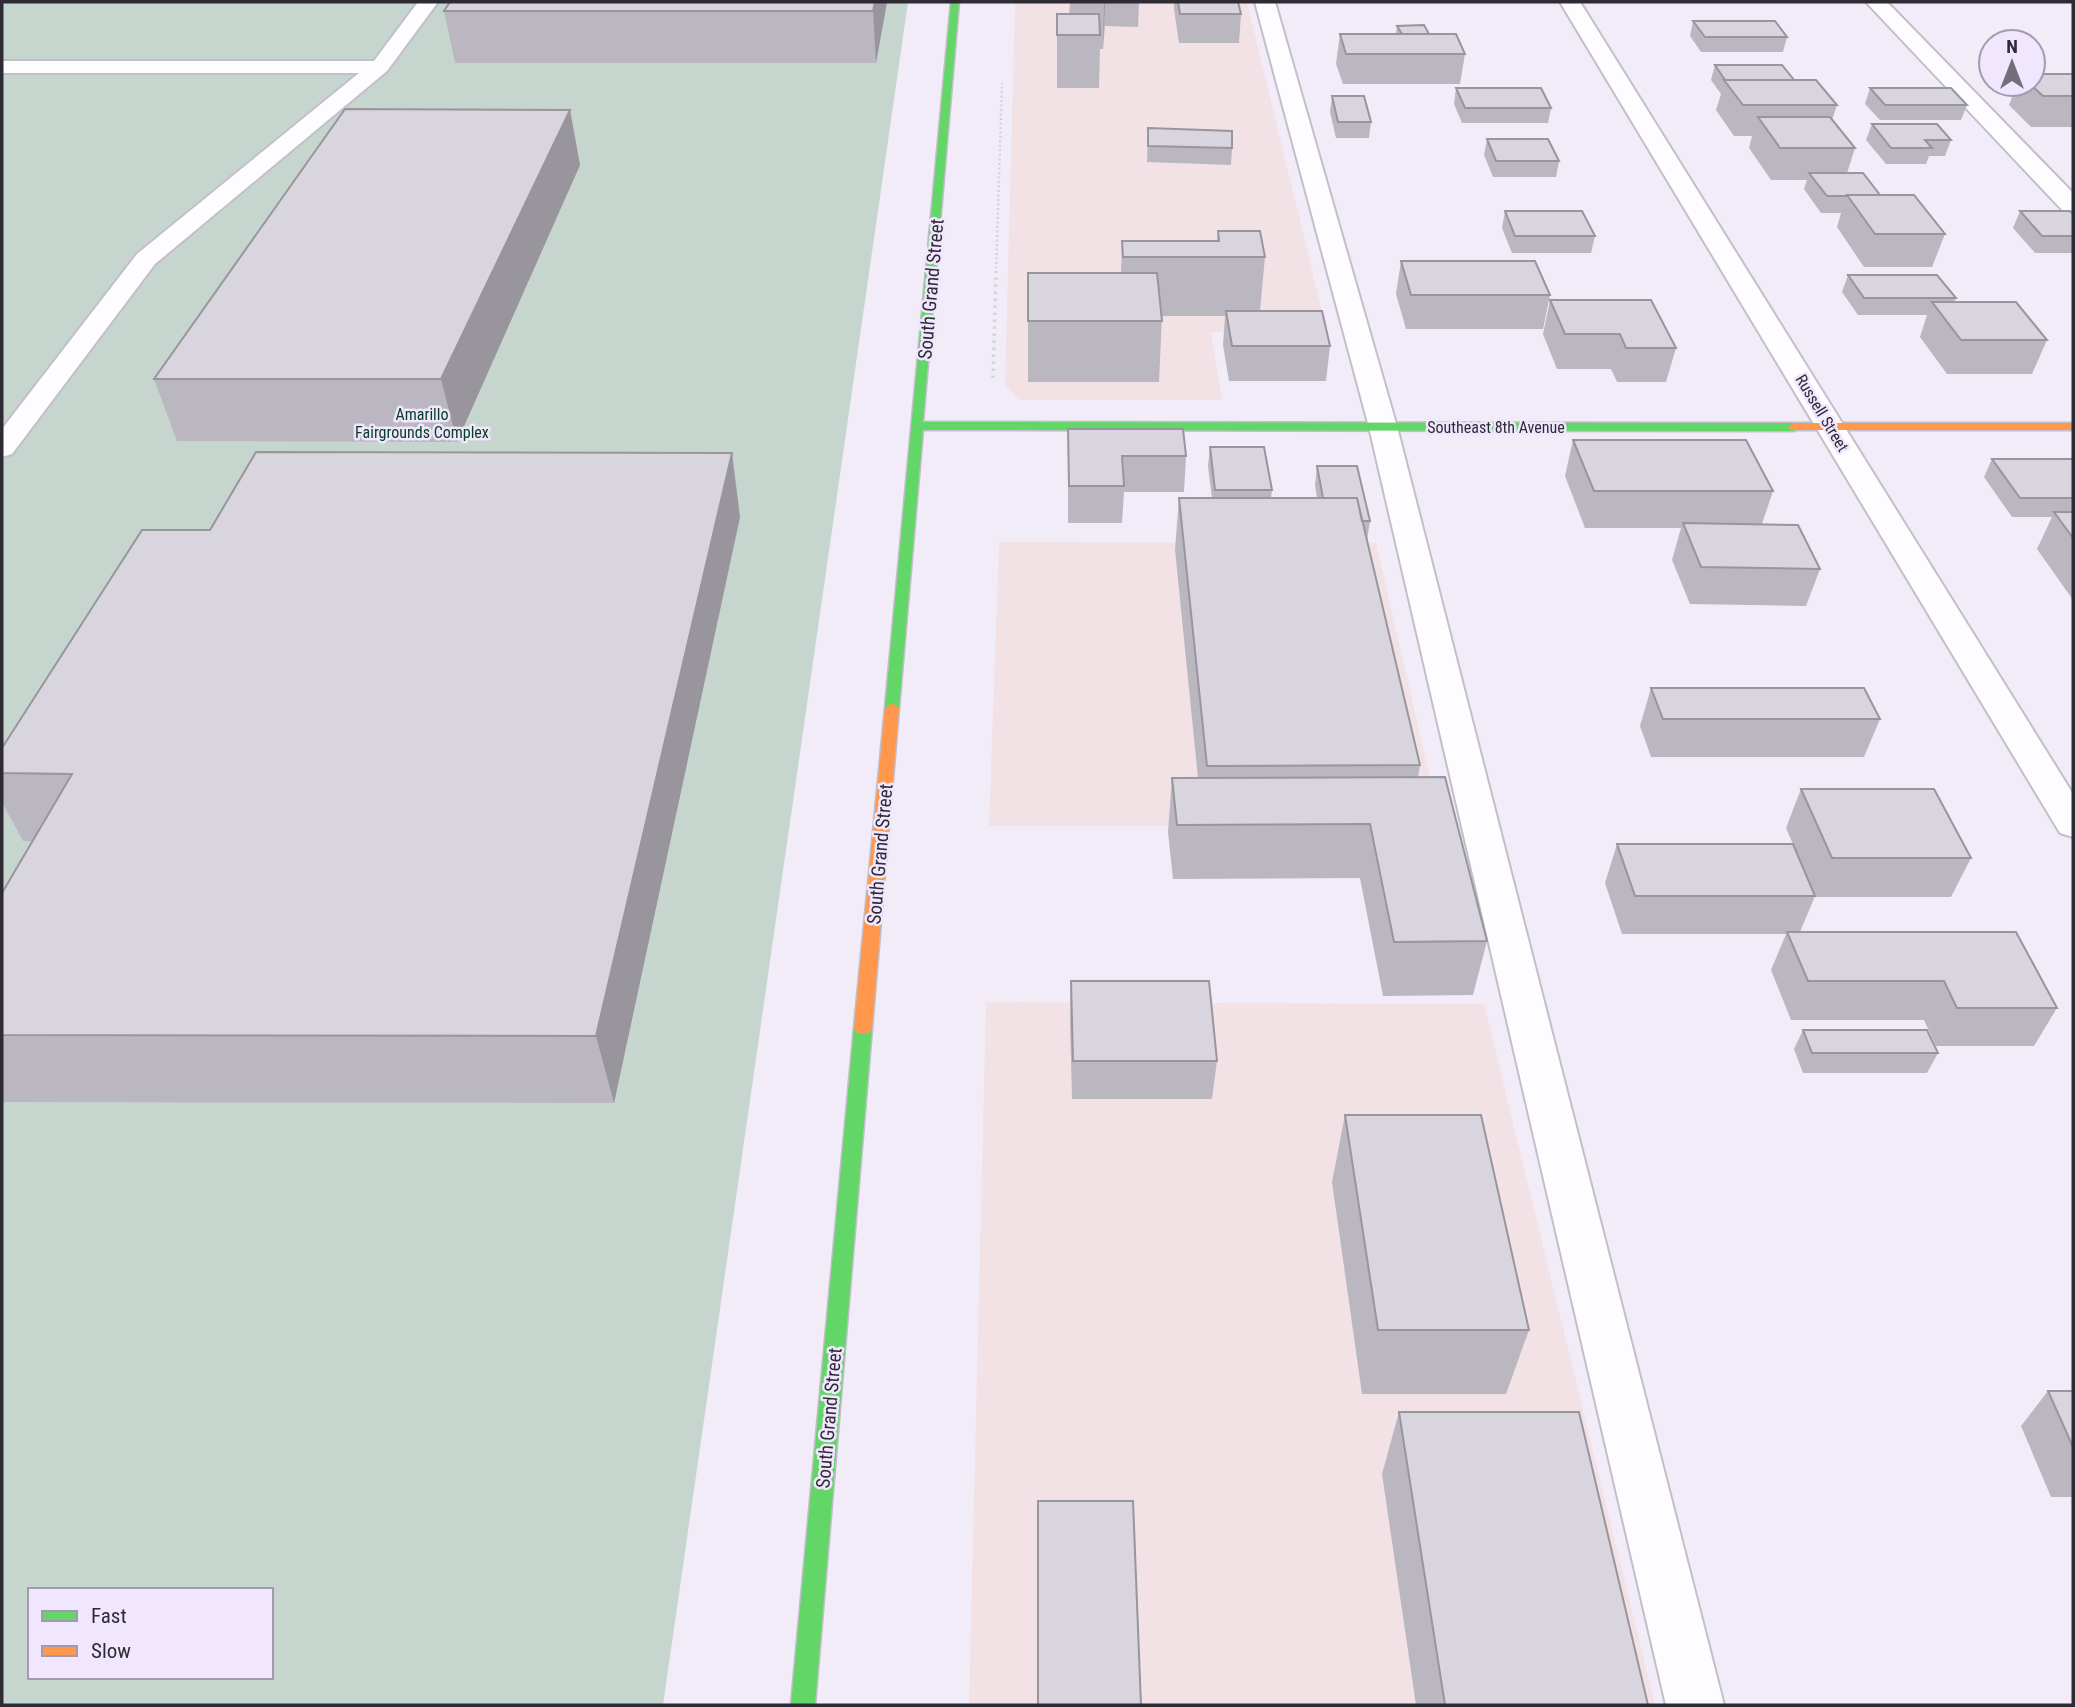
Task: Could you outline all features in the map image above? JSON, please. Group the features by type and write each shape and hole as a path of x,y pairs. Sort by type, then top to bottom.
{"main road":[{"name":"South Grand Street","path":"803,1705 955,2"},
{"name":"Southeast 8th Avenue","path":"919,426 2073,427"}],"street":[{"path":"2,448 146,259 380,67 428,2"},
{"path":"1265,2 1383,427 1695,1705"},
{"name":"Russell Street","path":"1570,2 2073,824"},
{"path":"1876,2 2073,207"},
{"path":"2,67 380,67"}],"path":[{"path":"993,387 1002,80"}],"shaded area":[{"path":"1015,2 1247,2 1327,332 1211,332 1222,400 1019,400 1005,385"},
{"path":"999,542 1376,543 1441,826 989,826"},
{"path":"986,1002 1484,1004 1655,1705 969,1705"}],"green space":[{"name":"Amarillo Fairgrounds Complex","path":"2,2 908,2 663,1705 2,1705"}],"building":[{"path":"450,2 875,2 873,11 444,11"},
{"path":"1178,2 1238,2 1241,14 1180,14"},
{"path":"1057,14 1099,14 1100,35 1057,35"},
{"path":"1693,21 1775,21 1787,37 1705,37"},
{"path":"1424,25 1429,34 1402,34 1397,26"},
{"path":"1340,34 1456,34 1465,54 1346,54"},
{"path":"1715,65 1782,65 1794,80 1725,80"},
{"path":"2047,74 2073,74 2073,96 2047,96"},
{"path":"1724,80 1816,80 1837,105 1743,105"},
{"path":"1456,88 1541,88 1551,108 1465,108"},
{"path":"1870,88 1951,88 1967,105 1885,105"},
{"path":"1332,96 1364,96 1371,122 1338,122"},
{"path":"345,109 570,110 441,379 154,379"},
{"path":"1758,117 1830,117 1855,148 1780,148"},
{"path":"1872,124 1937,124 1951,140 1925,140 1932,148 1891,148"},
{"path":"1148,128 1232,131 1232,148 1148,146"},
{"path":"1487,139 1548,139 1559,161 1496,161"},
{"path":"1809,173 1863,173 1880,195 1827,196"},
{"path":"1847,195 1914,195 1945,234 1875,234"},
{"path":"1505,211 1582,211 1595,236 1515,236"},
{"path":"2020,211 2070,211 2073,214 2073,236 2042,236"},
{"path":"1218,231 1260,231 1265,257 1123,257 1122,241 1219,241"},
{"path":"1401,261 1535,261 1550,295 1411,295"},
{"path":"1028,273 1157,273 1162,321 1028,321"},
{"path":"1848,275 1937,275 1956,298 1864,298"},
{"path":"1550,300 1651,300 1676,348 1626,348 1620,334 1565,334"},
{"path":"1932,302 2016,302 2047,340 1961,340"},
{"path":"1226,311 1322,311 1330,346 1232,346"},
{"path":"1068,429 1183,429 1186,456 1122,456 1124,486 1069,486"},
{"path":"1573,440 1746,440 1773,491 1594,491"},
{"path":"1210,447 1264,447 1272,490 1215,490"},
{"path":"256,452 732,453 596,1036 2,1035 2,893 72,774 2,773 2,748 142,530 210,530"},
{"path":"1992,459 2073,459 2073,498 2020,498"},
{"path":"1317,466 1357,466 1370,521 1362,521 1357,498 1323,498"},
{"path":"1179,498 1357,498 1420,765 1207,766"},
{"path":"2054,512 2073,512 2073,538"},
{"path":"1683,523 1798,525 1820,569 1701,567"},
{"path":"1651,688 1864,688 1880,719 1663,719"},
{"path":"1445,777 1487,941 1394,942 1370,824 1177,825 1172,778"},
{"path":"1801,789 1934,789 1971,858 1832,858"},
{"path":"1617,844 1793,844 1815,896 1635,896"},
{"path":"1787,932 2016,932 2057,1008 1957,1008 1944,981 1808,981"},
{"path":"1071,981 1209,981 1217,1061 1073,1061"},
{"path":"1803,1030 1927,1030 1938,1053 1812,1053"},
{"path":"1345,1115 1481,1115 1529,1330 1378,1330"},
{"path":"2048,1391 2073,1391 2073,1447"},
{"path":"1399,1412 1579,1412 1648,1705 1445,1705"},
{"path":"1038,1501 1133,1501 1141,1705 1038,1705"}],"traffic: fast":[{"path":"892,708 955,2"},
{"path":"919,426 1794,427"},
{"path":"803,1705 863,1028"}],"traffic: slow":[{"path":"1794,427 2073,427"},
{"path":"863,1028 892,708"}]}
